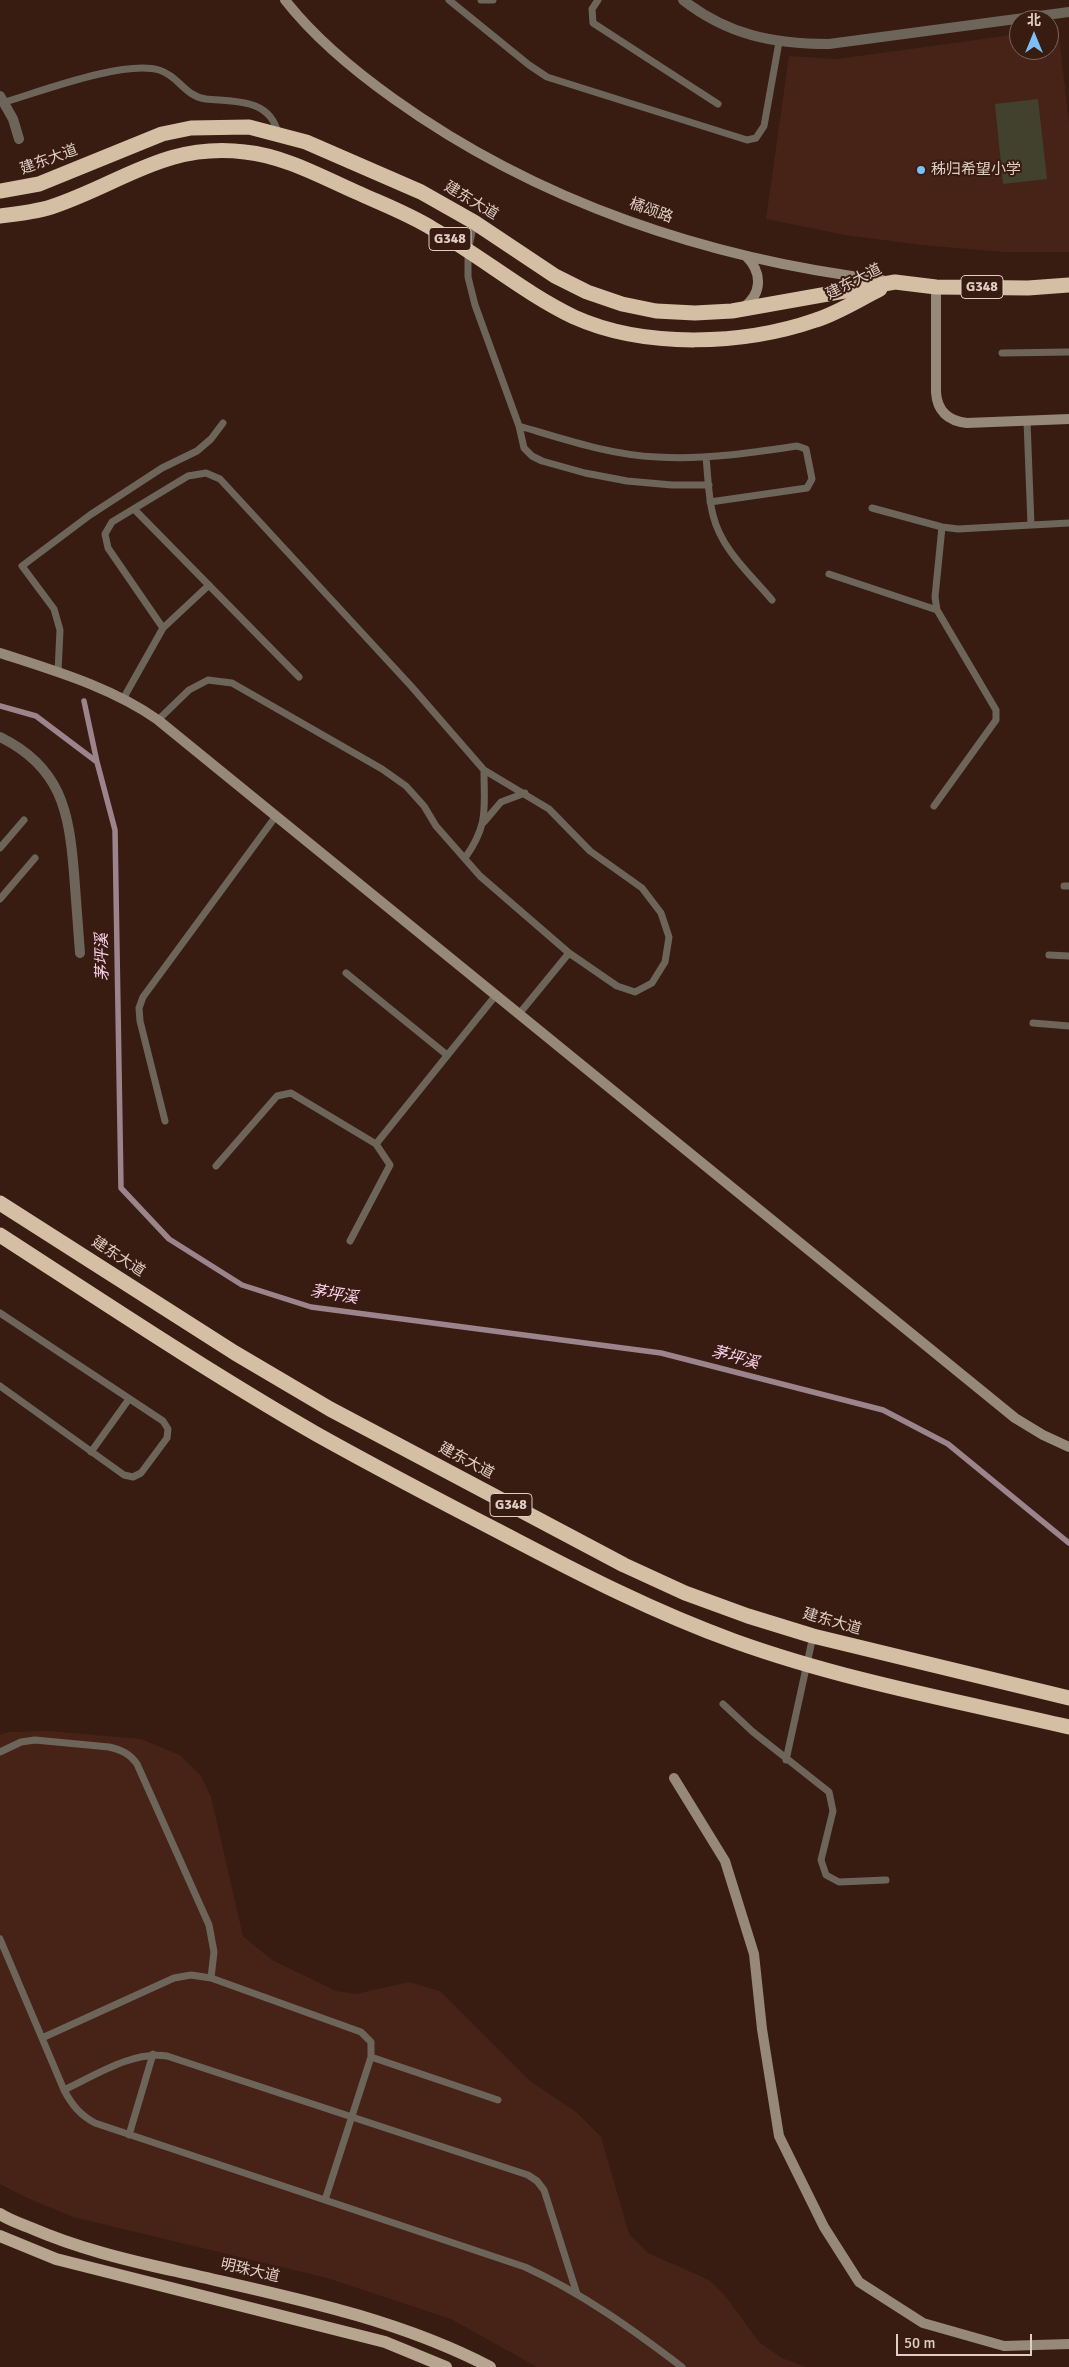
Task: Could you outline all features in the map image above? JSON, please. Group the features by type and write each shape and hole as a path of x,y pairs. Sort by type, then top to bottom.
{"highway":[{"name":"建东大道","path":"0,191 40,184 162,134 191,128 249,127 278,133 306,142 421,192 474,222 556,276 586,292 622,304 656,311 695,313 732,311 895,282"},
{"name":"建东大道","path":"0,216 50,207 168,157 220,150 246,152 297,166 407,214 468,251 510,280 575,317 613,330 652,338 694,340 736,337 777,330 818,320 895,282"},
{"name":"橘颂路","path":"895,282 936,286 1028,288 1069,285"},
{"name":"建东大道","path":"0,1203 235,1353 330,1409 624,1564 685,1593 748,1616 813,1636 1069,1698"},
{"name":"G348","path":"0,1235 221,1376 317,1434 412,1487 607,1587 673,1617 735,1641 807,1665 1069,1727"}],"main road":[{"name":"明珠大道","path":"0,2214 61,2241 122,2258 318,2304 388,2323 458,2350 490,2367"},
{"path":"0,2236 56,2259 385,2342 446,2367"}],"street":[{"name":"橘颂路","path":"285,0 354,70 428,123 509,170 601,212 680,240 746,256 846,275 895,282"},
{"path":"683,0 718,22 752,36 791,44 829,44 1069,12"},
{"path":"2,99 19,139"},
{"path":"732,311 750,303 758,288 756,270 746,256"},
{"path":"936,286 936,392 940,409 948,418 960,422 1069,419"},
{"path":"0,654 58,672 123,699 158,720 1016,1418 1043,1435 1069,1447"},
{"path":"0,737 30,755 45,771 57,790 65,810 70,831 80,953"},
{"path":"674,1778 726,1861 754,1954 762,2029 780,2136 824,2227 859,2282 923,2324 1004,2346 1069,2344"}],"lane":[{"path":"449,0 529,65 547,77 747,140 756,138 764,126 779,42"},
{"path":"481,0 493,0"},
{"path":"598,0 592,9 592,23 718,104"},
{"path":"2,99 121,69 147,68 171,75 184,90 195,97 232,100 256,105 272,118 278,133"},
{"path":"474,222 468,251 468,278 475,305 519,426 524,448 532,456 542,461 627,481 672,485 709,485"},
{"path":"1002,353 1069,352"},
{"path":"1028,421 1031,525"},
{"path":"58,672 60,630 54,609 22,566 90,515 162,468 197,451 211,439 223,423"},
{"path":"519,426 620,453 655,457 706,457 797,446 806,449 812,479 807,488 710,502"},
{"path":"706,457 710,502 718,530 725,543 772,600"},
{"path":"158,720 189,690 208,680 232,683 382,769 406,786 424,806 436,826 480,876 568,953 616,986 635,992 652,983 665,962 669,937 661,912 642,888 590,851 549,809 484,770 411,686 220,479 206,473 188,476 112,522 105,534 108,548 163,628"},
{"path":"872,508 942,527 958,528 1069,523"},
{"path":"134,509 299,677"},
{"path":"934,806 996,720 996,710 937,610 935,597 942,527"},
{"path":"829,574 937,610"},
{"path":"123,699 163,628 210,585"},
{"path":"465,858 478,839 484,822 484,770"},
{"path":"484,822 501,802 525,793"},
{"path":"165,1121 140,1021 139,1008 143,996 276,816"},
{"path":"2,843 24,820"},
{"path":"0,899 35,858"},
{"path":"519,1014 568,953"},
{"path":"1049,955 1069,956"},
{"path":"346,973 447,1056"},
{"path":"376,1144 496,995"},
{"path":"1033,1022 1069,1026"},
{"path":"216,1166 277,1096 290,1093 376,1144 390,1165 350,1241"},
{"path":"0,1313 163,1421 168,1429 167,1438 141,1473 133,1477 124,1475 0,1386"},
{"path":"91,1452 129,1399"},
{"path":"786,1760 813,1636"},
{"path":"723,1704 786,1760 829,1792 833,1811 822,1860 826,1875 840,1882 886,1880"},
{"path":"0,1752 21,1742 35,1740 109,1747 132,1757 137,1764 209,1925 214,1952 210,1978"},
{"path":"0,1939 64,2090 76,2110 84,2118 129,2135 525,2267 577,2294 646,2339 682,2367"},
{"path":"42,2038 174,1978 192,1975 210,1978 361,2032 371,2042 371,2057 325,2200"},
{"path":"64,2090 139,2056 153,2054 168,2056 528,2174 538,2181 544,2190 577,2294"},
{"path":"129,2135 153,2054"},
{"path":"371,2057 498,2100"}],"shaded area":[{"name":"秭归希望小学","path":"1009,35 1009,60 1059,60 1059,37 1069,122 1069,252 1004,252 922,245 845,235 766,219 789,56 837,59"},
{"path":"1038,99 1047,179 1003,184 995,104"},
{"path":"48,1731 141,1739 180,1755 201,1776 211,1797 243,1936 272,1960 336,1991 356,1994 409,1982 440,1991 530,2081 576,2112 601,2137 629,2234 648,2253 709,2280 726,2297 759,2342 782,2358 806,2367 537,2367 451,2319 327,2278 73,2217 27,2198 0,2184 0,1735 9,1732"}],"waterway":[{"path":"84,701 97,762"},
{"name":"茅坪溪","path":"0,706 36,716 97,762 115,830 121,1188 169,1239 242,1285 311,1307 661,1353 883,1410 948,1444 1069,1543"}],"place":[{"name":"秭归希望小学","path":"921,170"}]}
